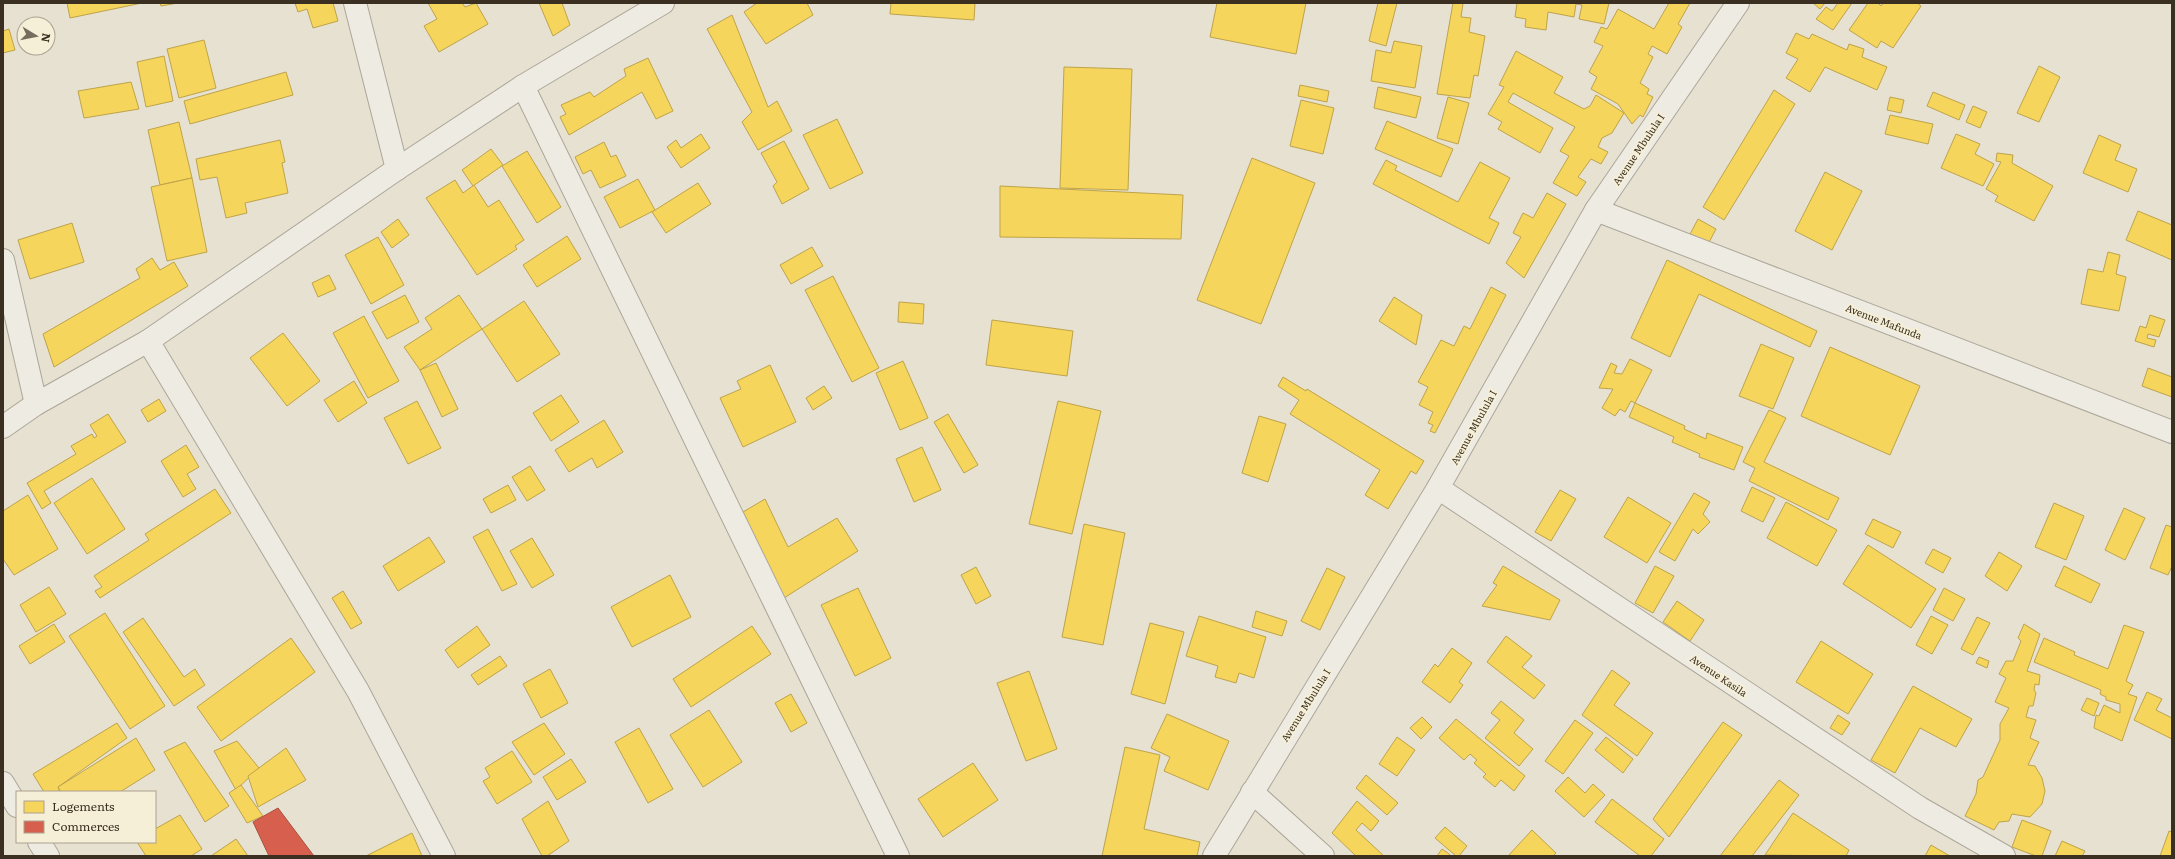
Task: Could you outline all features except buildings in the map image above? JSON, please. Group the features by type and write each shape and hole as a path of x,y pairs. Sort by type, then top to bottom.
{"street":[{"path":"355,3 397,169"},
{"path":"3,427 36,404 148,340 397,169 522,86 663,3"},
{"name":"Avenue Mbulula I","path":"1214,856 1438,488 1596,210 1738,3"},
{"path":"522,86 898,856"},
{"name":"Avenue Mafunda","path":"1596,210 2172,432"},
{"path":"3,260 36,404"},
{"path":"148,340 358,691 444,856"},
{"name":"Avenue Kasila","path":"1438,488 1920,808 2004,856"},
{"path":"3,783 16,804"},
{"path":"1252,792 1323,856"},
{"path":"40,843 48,856"}]}
